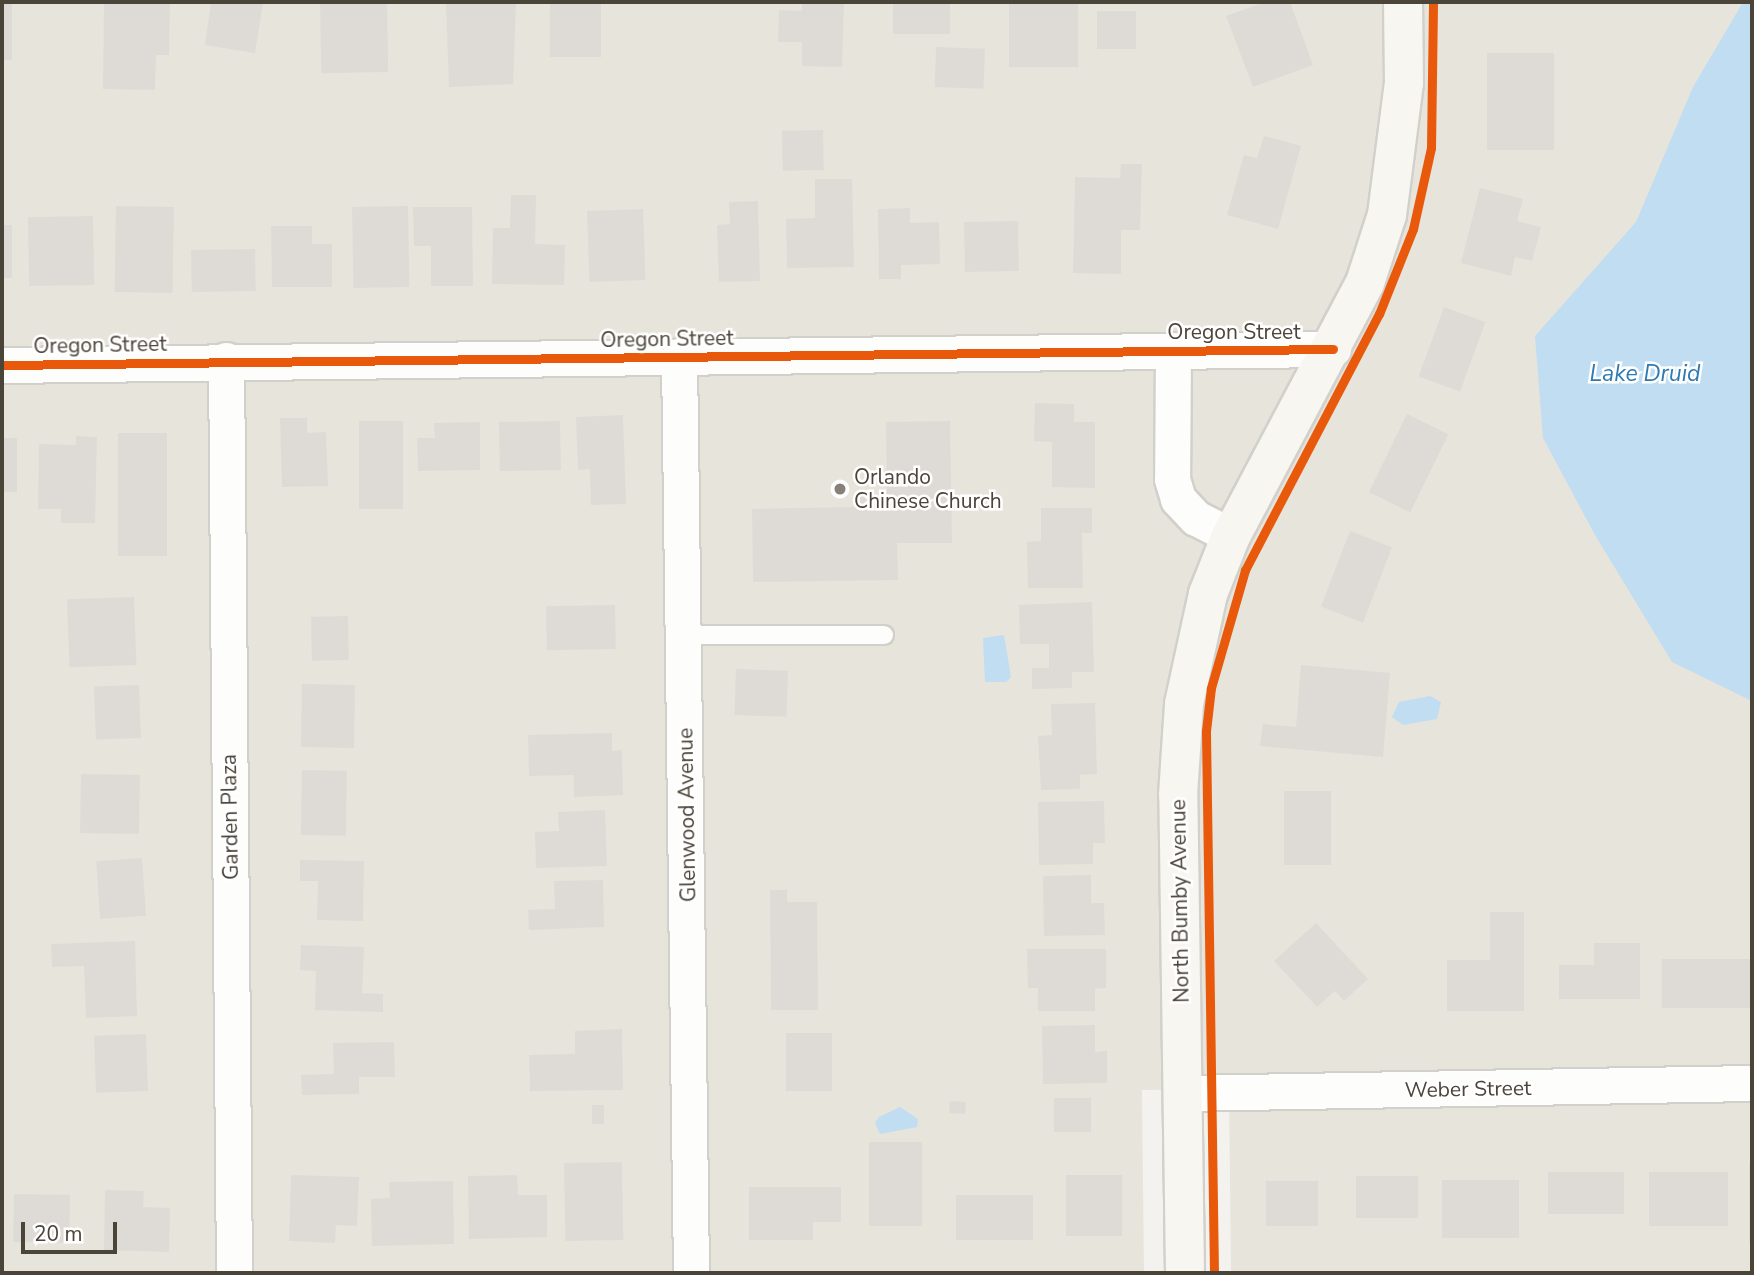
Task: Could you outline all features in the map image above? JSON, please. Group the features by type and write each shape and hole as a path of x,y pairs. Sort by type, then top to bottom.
{"street":[{"name":"North Bumby Avenue","path":"1185,1273 1178,795 1184,704 1208,594 1231,536 1333,349 1365,283 1387,215 1402,107 1403,2"},
{"name":"Oregon Street","path":"2,365 226,360 1333,349"},
{"path":"1173,350 1172,479 1178,499 1196,518 1231,536"},
{"name":"Glenwood Avenue","path":"678,356 686,635 691,1273"},
{"name":"Garden Plaza","path":"226,360 234,1273"},
{"name":"Weber Street","path":"1184,1093 1752,1083"}],"lane":[{"path":"686,635 884,635"}],"shaded area":[{"path":"2,2 1752,2 1752,1273 1231,1273 1229,1089 1142,1090 1144,1273 2,1273"}],"water":[{"name":"Lake Druid","path":"1743,2 1752,2 1752,701 1672,662 1595,535 1543,438 1535,336 1636,222 1693,87"},
{"path":"1004,635 1011,677 1006,682 985,682 983,638"},
{"path":"1430,696 1441,702 1437,719 1403,725 1392,717 1399,702"},
{"path":"900,1107 918,1119 917,1127 880,1134 875,1123 879,1117"}],"building":[{"path":"2,2 12,2 12,60 2,60"},
{"path":"104,2 170,2 169,55 156,55 155,90 103,89"},
{"path":"211,2 263,3 255,53 205,45"},
{"path":"387,2 388,72 321,73 320,3"},
{"path":"516,2 513,84 449,87 446,4"},
{"path":"550,2 601,2 601,57 550,57"},
{"path":"802,2 844,2 842,67 802,66 802,42 778,42 779,10 802,11"},
{"path":"893,2 950,2 950,34 893,34"},
{"path":"1009,2 1078,2 1078,67 1009,67"},
{"path":"1265,2 1290,2 1313,65 1253,87 1226,16"},
{"path":"1097,11 1136,11 1136,49 1097,49"},
{"path":"936,47 985,49 984,89 935,87"},
{"path":"1487,53 1554,53 1554,150 1487,150"},
{"path":"823,130 824,170 783,171 782,131"},
{"path":"1264,136 1301,146 1278,229 1227,215 1244,155 1257,158"},
{"path":"1121,164 1142,164 1140,230 1121,230 1121,274 1073,273 1075,177 1120,178"},
{"path":"815,179 852,179 854,267 787,268 786,219 815,218"},
{"path":"1480,188 1523,199 1517,221 1541,227 1532,261 1515,257 1511,276 1461,263"},
{"path":"511,195 536,195 535,244 565,245 564,285 492,284 493,228 510,228"},
{"path":"758,201 760,281 719,282 717,225 730,224 729,202"},
{"path":"116,206 174,207 172,293 114,292"},
{"path":"408,206 409,287 353,288 352,207"},
{"path":"413,207 472,207 473,286 431,286 431,246 414,246"},
{"path":"910,208 910,223 939,222 940,264 901,265 901,279 879,279 878,209"},
{"path":"643,209 645,280 590,282 587,211"},
{"path":"93,216 94,285 29,286 28,217"},
{"path":"1018,221 1019,271 965,272 964,222"},
{"path":"2,225 12,225 12,278 2,278"},
{"path":"271,226 312,226 312,244 332,244 332,287 272,287"},
{"path":"255,249 256,291 192,292 191,250"},
{"path":"1444,307 1485,322 1460,392 1419,377"},
{"path":"1035,403 1074,404 1074,422 1095,422 1095,488 1052,487 1052,442 1034,441"},
{"path":"1407,414 1448,434 1410,512 1369,492"},
{"path":"623,415 626,504 591,505 590,469 578,470 576,417"},
{"path":"280,418 307,418 307,433 326,432 328,486 282,487"},
{"path":"359,421 403,421 403,509 359,509"},
{"path":"560,421 561,470 500,471 499,422"},
{"path":"950,421 952,543 897,543 898,580 753,582 752,509 854,507 853,495 887,495 886,422"},
{"path":"480,422 480,470 418,471 417,438 435,438 434,423"},
{"path":"118,433 167,433 167,556 118,556"},
{"path":"76,436 97,437 95,523 61,523 61,509 38,509 39,444 76,445"},
{"path":"2,438 17,438 17,492 2,492"},
{"path":"1041,508 1092,508 1092,533 1082,533 1083,588 1028,588 1027,542 1041,541"},
{"path":"1350,531 1392,547 1363,623 1321,607"},
{"path":"134,597 136,665 69,667 67,599"},
{"path":"1092,602 1094,672 1072,672 1072,688 1032,689 1032,668 1049,668 1049,644 1020,644 1019,605"},
{"path":"615,605 616,649 547,650 546,606"},
{"path":"348,616 349,660 312,661 311,617"},
{"path":"1301,665 1390,673 1383,757 1260,746 1263,724 1296,727"},
{"path":"736,669 788,671 786,717 734,715"},
{"path":"302,684 355,685 354,748 301,747"},
{"path":"139,685 141,738 96,740 94,687"},
{"path":"1095,703 1097,774 1080,775 1080,789 1041,790 1038,736 1052,735 1051,704"},
{"path":"612,733 612,751 622,750 623,795 574,797 574,775 529,776 528,735"},
{"path":"302,770 347,771 346,836 301,835"},
{"path":"81,774 140,775 139,834 80,833"},
{"path":"1284,791 1331,791 1331,865 1284,865"},
{"path":"1104,801 1105,843 1093,843 1093,864 1039,865 1038,802"},
{"path":"605,810 607,866 536,868 535,832 559,831 558,812"},
{"path":"142,858 146,916 100,919 96,861"},
{"path":"300,860 364,861 363,921 317,920 318,881 300,881"},
{"path":"1091,875 1091,903 1104,903 1105,935 1044,936 1043,876"},
{"path":"603,880 604,927 529,930 528,910 555,909 554,881"},
{"path":"770,890 787,890 787,902 817,902 818,1010 771,1010"},
{"path":"1490,912 1524,912 1524,1011 1447,1011 1447,960 1490,960"},
{"path":"1316,923 1368,979 1344,1001 1335,991 1317,1007 1274,961"},
{"path":"135,941 137,1016 86,1018 84,966 52,967 51,944"},
{"path":"1594,943 1640,943 1640,999 1559,999 1559,965 1594,965"},
{"path":"301,945 364,947 362,993 383,994 383,1012 315,1010 316,971 300,970"},
{"path":"1027,949 1106,949 1106,988 1095,989 1095,1011 1038,1011 1038,988 1028,988"},
{"path":"1662,959 1750,959 1750,1008 1662,1008"},
{"path":"1095,1025 1095,1052 1107,1051 1107,1083 1043,1084 1042,1026"},
{"path":"622,1029 623,1090 530,1091 529,1055 575,1054 575,1031"},
{"path":"786,1033 832,1033 832,1091 786,1091"},
{"path":"146,1034 148,1091 96,1093 94,1036"},
{"path":"394,1042 395,1077 359,1077 359,1094 302,1095 301,1075 334,1074 333,1043"},
{"path":"1054,1098 1091,1098 1091,1132 1054,1132"},
{"path":"950,1101 966,1102 965,1114 949,1113"},
{"path":"592,1105 604,1105 604,1124 592,1124"},
{"path":"869,1142 922,1142 922,1226 869,1226"},
{"path":"622,1162 623,1240 565,1241 564,1163"},
{"path":"1749,1164 1752,1164 1752,1243 1749,1243"},
{"path":"1548,1172 1624,1172 1624,1214 1548,1214"},
{"path":"1649,1172 1728,1172 1728,1226 1649,1226"},
{"path":"291,1175 359,1177 357,1226 336,1225 335,1243 289,1241"},
{"path":"517,1175 518,1195 547,1195 547,1237 469,1239 468,1176"},
{"path":"1066,1175 1122,1175 1122,1236 1066,1236"},
{"path":"1356,1176 1418,1176 1418,1218 1356,1218"},
{"path":"1442,1180 1519,1180 1519,1238 1442,1238"},
{"path":"453,1181 454,1244 372,1246 371,1199 390,1198 389,1182"},
{"path":"1266,1181 1318,1181 1318,1226 1266,1226"},
{"path":"749,1187 841,1187 841,1222 813,1222 813,1240 749,1240"},
{"path":"105,1190 144,1191 143,1207 170,1208 169,1252 104,1250"},
{"path":"14,1194 70,1195 69,1243 13,1242"},
{"path":"956,1195 1033,1195 1033,1240 956,1240"}],"cycle path":[{"path":"1214,1273 1206,731 1211,688 1245,570 1379,314 1413,229 1431,148 1433,2"},
{"path":"2,365 1333,349"}],"place":[{"name":"Orlando Chinese Church","path":"840,489"}]}
